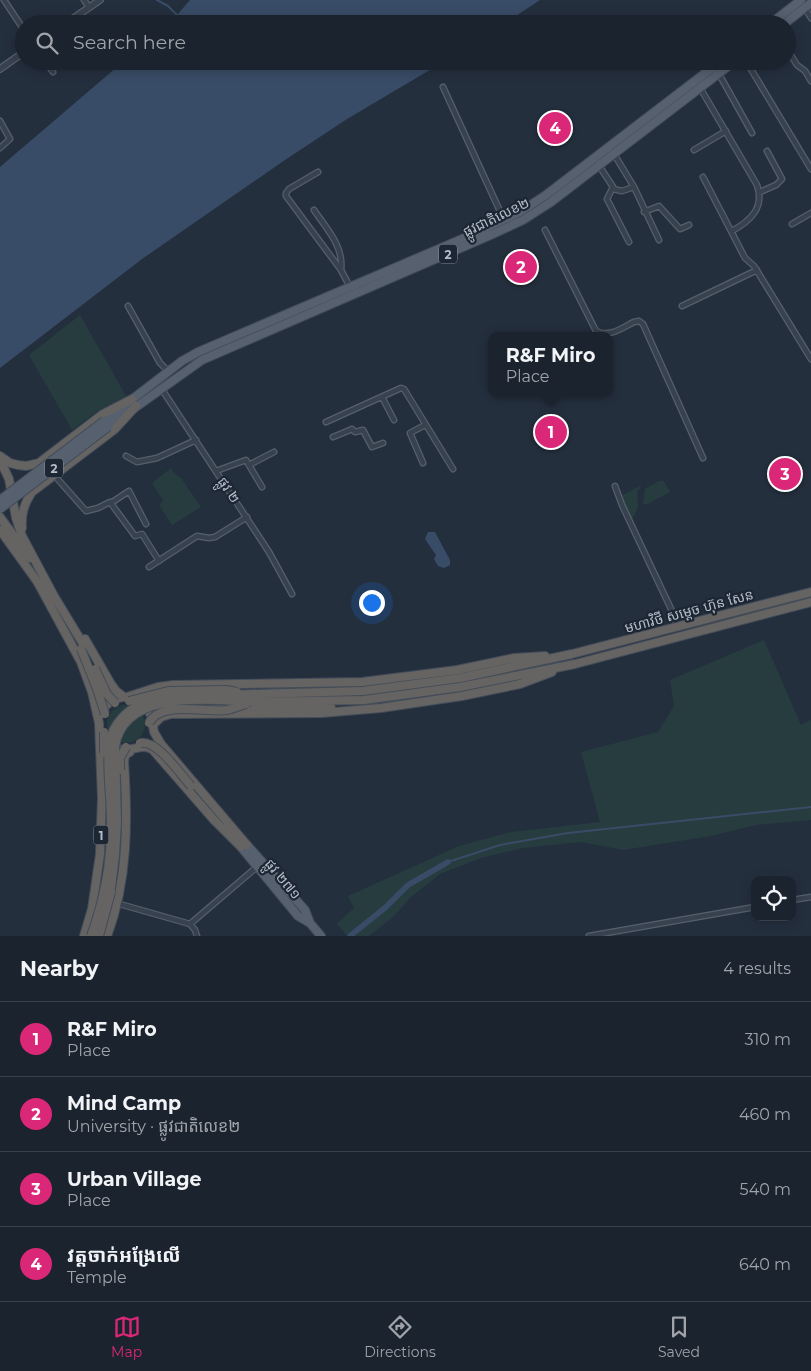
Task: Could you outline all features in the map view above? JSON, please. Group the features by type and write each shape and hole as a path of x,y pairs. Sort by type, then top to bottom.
{"highway":[{"path":"0,456 10,463 18,465 26,466 39,463 103,414 134,402"},
{"path":"28,547 22,521 24,507 32,492 115,429 134,402"},
{"name":"1","path":"0,460 9,479 19,527 81,662 92,692 102,732 102,822 99,866 94,900 84,936"},
{"path":"0,518 41,576 51,600 83,648 106,694 115,703"},
{"name":"1","path":"0,530 16,551 57,593 116,691 126,698 141,701 151,715"},
{"path":"0,539 16,551"},
{"name":"មហាវិថី សម្តេច ហ៊ុន សែន","path":"494,671 514,658 572,654 811,592"},
{"name":"មហាវិថី សម្តេច ហ៊ុន សែន","path":"575,664 811,602"},
{"path":"83,648 98,689 104,714 102,732 106,822 106,895"},
{"path":"104,714 115,703 126,698 158,687 173,685 247,686 346,683 575,664"},
{"path":"99,936 106,895 112,822 109,746 112,735 120,720 138,705 160,698 249,704 322,713 413,704 520,684 575,664"},
{"path":"494,671 498,688"},
{"path":"134,747 152,725 161,717 171,714 410,686 494,671"},
{"path":"244,846 155,736 151,715 159,708 348,701 412,695 494,671"},
{"path":"247,686 249,704"},
{"path":"99,723 101,713 107,704 114,699 159,692 226,690 249,704"},
{"path":"126,698 143,708 152,725"},
{"path":"152,725 154,716 163,711 227,710 249,704"},
{"path":"102,732 112,743 147,747 153,750 214,820 244,846"},
{"path":"92,936 106,895 119,869 122,822 119,762 121,753 146,742 155,747 217,816 229,833"},
{"name":"1","path":"107,936 116,904 122,870 126,822 124,762 125,756 134,747"},
{"path":"99,866 122,870"},
{"path":"94,900 116,904"}],"main road":[{"path":"786,15 805,3"},
{"path":"793,15 805,3"},
{"name":"ផ្លូវជាតិលេខ២","path":"477,237 546,196 597,162 614,154 713,70"},
{"name":"ផ្លូវជាតិលេខ២","path":"134,402 161,388 202,360 394,272 477,237 508,228 536,212 698,84 723,70"},
{"name":"ផ្លូវជាតិលេខ២","path":"134,402 169,372 198,352 350,287 394,272"},
{"name":"2","path":"0,509 134,402"},
{"name":"2","path":"0,500 106,424"},
{"name":"ផ្លូវ ២៧១","path":"244,846 260,865 305,910 310,923 321,936"}],"street":[{"path":"0,3 4,0 15,16"},
{"path":"84,0 89,7"},
{"path":"78,15 100,0"},
{"path":"805,3 811,18"},
{"path":"0,69 15,58"},
{"path":"796,63 805,71 811,81"},
{"path":"751,70 811,169"},
{"path":"718,74 752,133"},
{"path":"698,84 760,192 757,209 751,219 732,231"},
{"path":"443,87 504,220"},
{"path":"0,121 10,140 0,148"},
{"path":"694,150 726,131"},
{"path":"760,192 782,179 767,151"},
{"path":"614,154 634,187 644,212 659,240"},
{"path":"597,162 613,189 622,191 634,187"},
{"path":"318,172 289,189 286,196 341,270 350,287"},
{"path":"703,177 745,258 757,270 811,360"},
{"path":"613,189 607,199 629,242"},
{"path":"644,212 660,206 680,229 689,225"},
{"path":"314,210 339,249 342,259 341,270"},
{"path":"792,224 811,213"},
{"path":"545,230 596,332"},
{"path":"682,306 757,270"},
{"path":"128,306 160,363 169,372"},
{"path":"612,332 634,322 639,321 642,324 703,458"},
{"name":"ផ្លូវ ២","path":"161,388 270,552 292,594"},
{"path":"326,422 401,388 404,389 409,394 425,425 453,469"},
{"path":"382,397 394,420"},
{"path":"423,463 410,433 425,425"},
{"path":"333,437 352,429 355,432 363,430 372,447 383,443"},
{"path":"126,456 137,462 157,458 196,440"},
{"path":"248,465 274,452"},
{"path":"216,471 245,460 262,487"},
{"path":"54,475 86,511 98,508 109,502 111,503 129,491 146,524"},
{"path":"614,486 672,611 677,627"},
{"path":"111,503 136,536 142,533 158,561"},
{"path":"149,567 197,536 215,537 247,517"},
{"path":"190,924 260,865"},
{"path":"796,899 811,896"},
{"path":"116,904 190,924 196,936"},
{"path":"589,936 751,907"}],"green space":[{"path":"80,315 126,396 99,410 72,430 29,355"},
{"path":"171,468 181,478 201,507 172,525 159,505 163,501 152,483"},
{"path":"659,481 664,481 670,492 648,504 643,504 645,489"},
{"path":"642,485 637,492 638,507 630,525 617,498"},
{"path":"764,640 801,725 811,720 811,820 756,825 711,836 623,850 581,842 523,848 481,858 440,874 411,897 393,917 369,936 347,936 337,924 354,908 348,896 459,846 511,832 600,822 581,752 658,732 674,706 670,680"},
{"path":"126,705 140,710 145,724 140,738 126,743 112,738 107,724 112,710"}],"water":[{"path":"190,0 540,0 518,15 177,15"},
{"path":"113,70 430,70 347,119 142,259 0,368 0,167"},
{"path":"428,532 435,532 450,560 450,565 444,568 438,566 434,559 436,555 425,539"}],"waterway":[{"path":"157,0 168,6 177,15"},
{"path":"448,862 500,845 568,833 811,807"},
{"path":"350,936 386,907 408,885 448,862"}],"place":[{"name":"វត្តចាក់អង្រែលើ","path":"555,128"},
{"name":"Mind Camp","path":"521,267"},
{"name":"R&F Miro","path":"551,432"},
{"name":"Urban Village","path":"785,474"}]}
